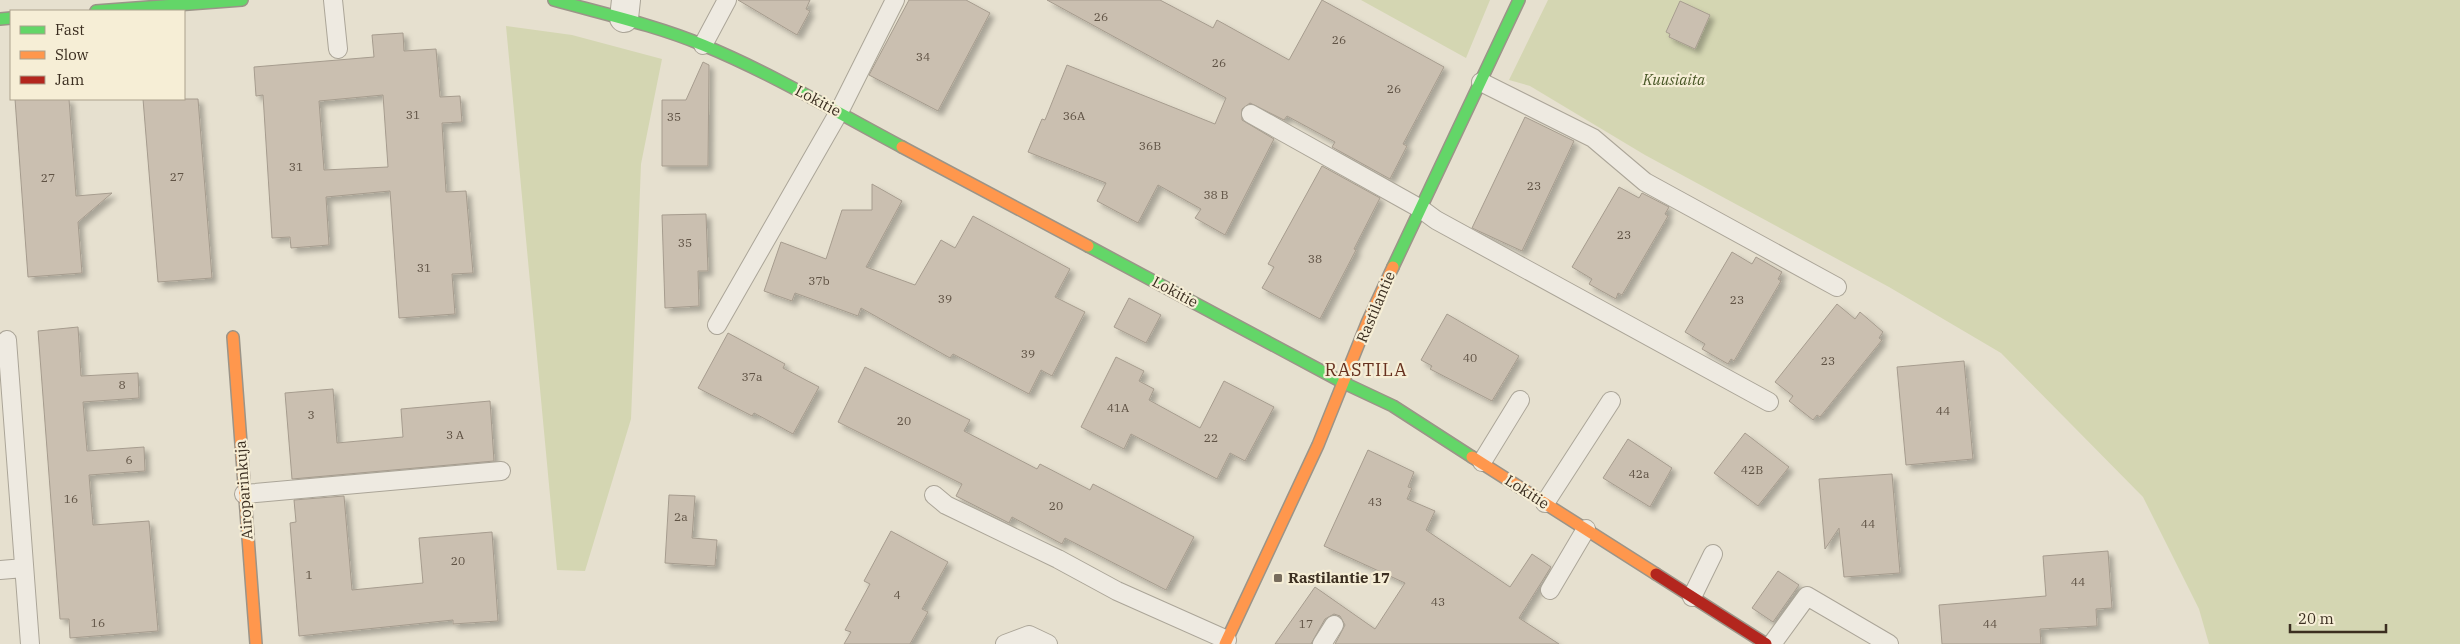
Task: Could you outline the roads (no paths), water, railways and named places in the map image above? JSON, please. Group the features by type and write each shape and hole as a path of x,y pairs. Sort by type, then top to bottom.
{"street":[{"path":"113,10 208,1 242,0"},
{"name":"Lokitie","path":"554,0 625,9 703,45 839,112 1344,383 1393,406 1692,597 1741,638 1766,644"},
{"name":"Rastilantie","path":"1226,642 1344,383 1367,323 1519,0"},
{"name":"Airoparinkuja","path":"233,337 256,644"}],"lane":[{"path":"333,0 338,49"},
{"path":"703,45 727,0"},
{"path":"717,325 839,112 895,0"},
{"path":"1481,82 1593,138 1645,182 1837,287"},
{"path":"1250,114 1421,209 1436,220 1769,402"},
{"path":"7,340 30,644"},
{"path":"1482,462 1520,400"},
{"path":"1545,504 1611,401"},
{"path":"244,494 501,471"},
{"path":"934,495 946,506 1058,559 1117,591 1226,642"},
{"path":"1550,590 1586,529"},
{"path":"1692,597 1713,554"},
{"path":"0,570 24,568"},
{"path":"1772,644 1807,596 1889,644"},
{"path":"1322,644 1334,625"},
{"path":"1006,644 1029,636 1048,644"}],"place":[{"name":"Rastilantie 17","path":"1278,578"}],"district":[{"name":"RASTILA","path":"1366,370"}],"park label":[{"name":"Kuusiaita","path":"1674,80"}]}
